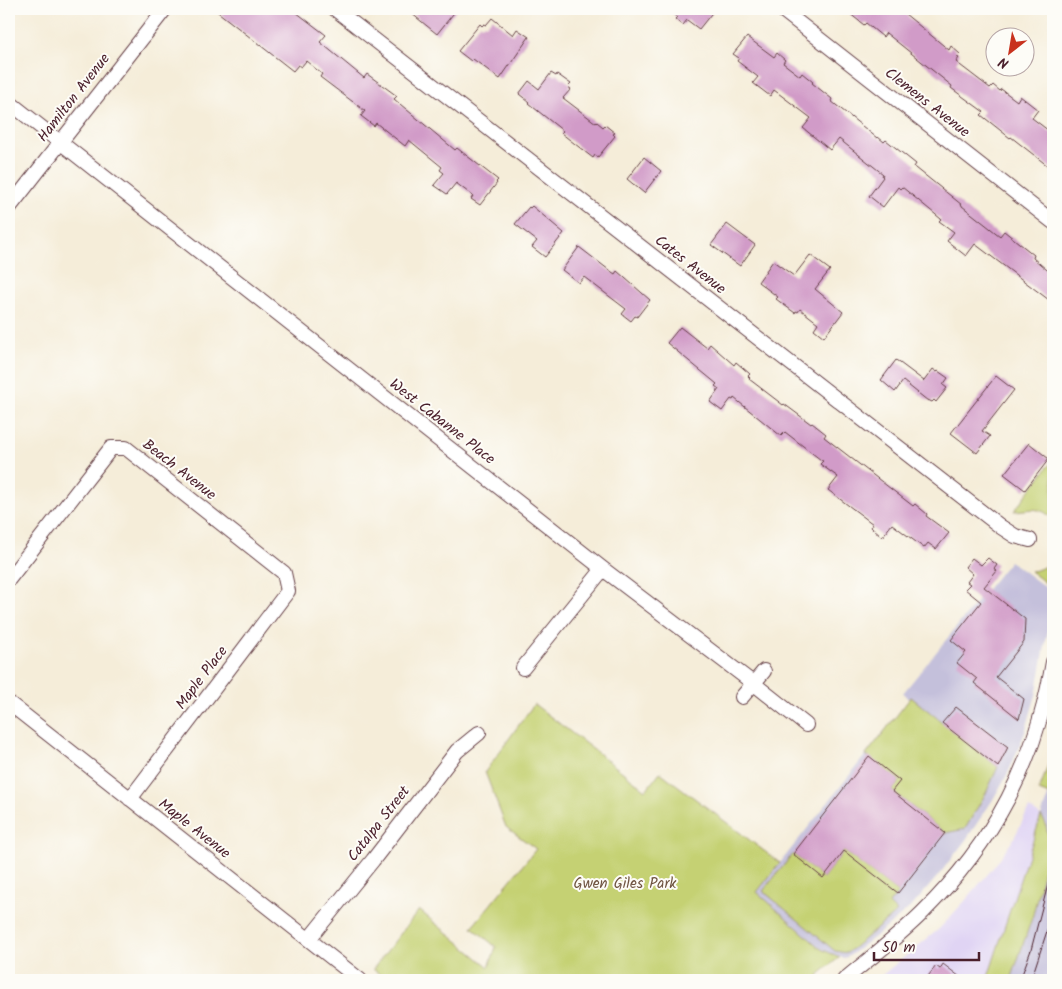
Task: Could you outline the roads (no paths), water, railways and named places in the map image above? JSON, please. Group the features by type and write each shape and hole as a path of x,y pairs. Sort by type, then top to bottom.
{"street":[{"name":"Hamilton Avenue","path":"9,208 165,9"},
{"name":"Cates Avenue","path":"335,9 1001,527 1016,536 1030,540"},
{"name":"Clemens Avenue","path":"781,9 1053,222"},
{"name":"West Cabanne Place","path":"9,102 603,569 806,725"},
{"name":"Beach Avenue","path":"9,579 111,448 126,448 284,574"},
{"path":"523,668 603,569"},
{"name":"Maple Place","path":"130,799 288,592 284,574"},
{"path":"844,980 921,914 964,867 982,844 1014,788 1035,738 1053,662"},
{"path":"742,697 764,671"},
{"name":"Maple Avenue","path":"9,704 360,980"},
{"name":"Catalpa Street","path":"309,939 457,751 479,733"}],"tram line":[{"path":"1020,980 1031,950 1053,865"},
{"path":"1031,980 1053,906"}],"park label":[{"name":"Gwen Giles Park","path":"625,884"}]}
